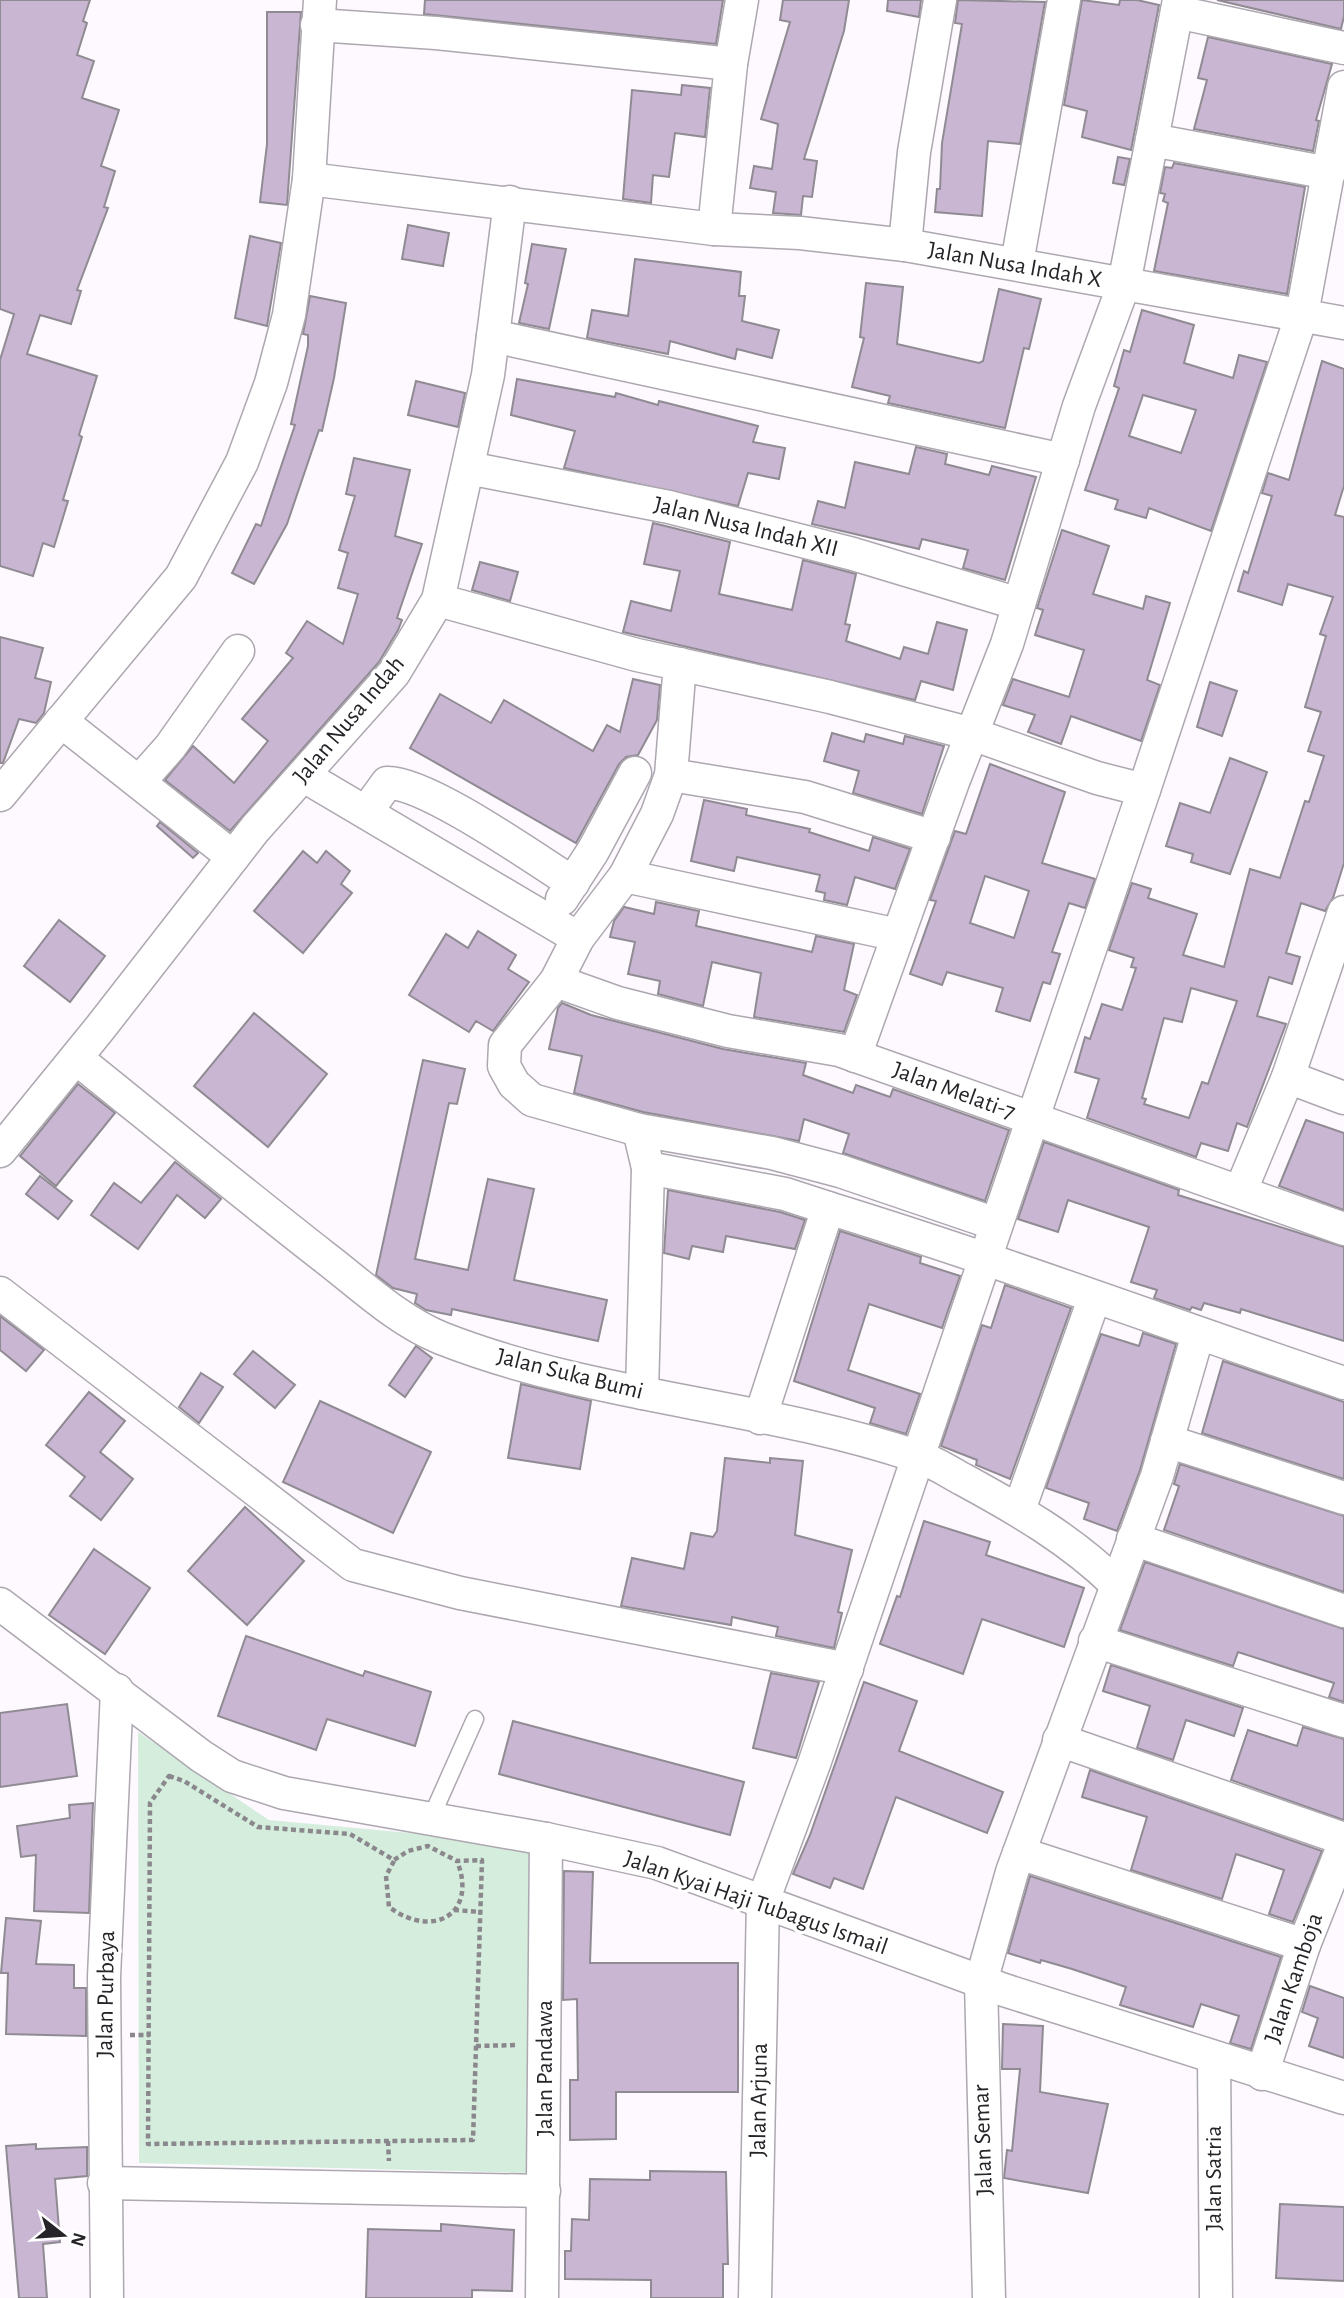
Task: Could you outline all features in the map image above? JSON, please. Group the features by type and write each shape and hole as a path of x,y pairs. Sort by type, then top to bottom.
{"street":[{"path":"714,229 731,64 742,0"},
{"path":"905,245 914,152 940,0"},
{"path":"1017,263 1064,0"},
{"path":"855,1056 1019,604 1079,406 1124,284 1178,6 1344,48"},
{"path":"0,795 181,577 242,462 271,383 289,315 309,179 319,13 436,33 731,64"},
{"name":"Jalan Arjuna","path":"755,2298 763,1901 847,1669 1302,314 1344,87"},
{"path":"1152,141 1329,173"},
{"name":"Jalan Nusa Indah X","path":"309,179 714,229 800,233 905,245 1344,323"},
{"name":"Jalan Nusa Indah","path":"0,1150 76,1058 233,857 394,673 438,600 468,468 493,336 510,202"},
{"path":"493,336 1063,460"},
{"name":"Jalan Nusa Indah XII","path":"468,468 669,507 853,554 1019,604"},
{"path":"438,600 680,664 830,697 972,734 1097,778 1144,790"},
{"path":"139,782 170,747 238,651"},
{"path":"680,664 671,775 657,814 625,876 578,937 556,981 505,1045 504,1066 514,1084 532,1100 639,1130 772,1153 840,1171 996,1224"},
{"path":"61,721 233,857"},
{"path":"548,920 573,883 635,773"},
{"path":"671,775 805,797 934,837"},
{"path":"304,776 578,937"},
{"path":"366,812 387,783 399,782 462,813 573,883"},
{"path":"625,876 898,935"},
{"path":"1241,1190 1288,1077 1334,980 1344,912"},
{"name":"Jalan Melati-7","path":"556,981 618,1003 855,1056 1241,1190 1344,1229"},
{"name":"Jalan Suka Bumi","path":"76,1058 248,1198 405,1319 437,1336 475,1350 642,1393 919,1456 1019,1510 1087,1556 1116,1584"},
{"path":"1288,1077 1344,1098"},
{"path":"639,1130 648,1168 642,1393"},
{"path":"648,1168 785,1194 985,1256 1094,1298 1344,1383"},
{"path":"760,1418 828,1208"},
{"path":"0,1293 353,1565 460,1593 847,1669"},
{"path":"1019,1510 1094,1298"},
{"name":"Jalan Semar","path":"989,2298 981,1982 1019,1853 1167,1441 1198,1334"},
{"path":"1167,1441 1344,1498"},
{"path":"1133,1539 1344,1611"},
{"name":"Jalan Kyai Haji Tubagus Ismail","path":"0,1604 201,1756 232,1776 284,1793 546,1839 657,1863 981,1982 1344,2098"},
{"path":"1095,1641 1344,1721"},
{"name":"Jalan Purbaya","path":"107,2298 104,1977 117,1690"},
{"path":"1059,1740 1344,1842"},
{"name":"Jalan Pandawa","path":"542,2298 546,1839"},
{"name":"Jalan Kamboja","path":"1262,2074 1304,1945 1344,1842"},
{"path":"1019,1853 1304,1945"},
{"name":"Jalan Satria","path":"1214,2058 1216,2298"},
{"path":"104,2183 544,2191"}],"lane":[{"path":"430,1820 475,1719"}],"path":[{"path":"394,1860 350,1834 258,1827 184,1781 169,1776 150,1803 148,2144 473,2140 482,1860 457,1861 428,1846 394,1860 386,1876 389,1907 405,1919 422,1924 443,1919 454,1910 463,1891 464,1878 457,1861"},
{"path":"454,1910 481,1912"},
{"path":"476,2046 545,2044"}],"green space":[{"path":"138,1732 269,1820 529,1844 529,2173 139,2163"}],"building":[{"path":"0,0 90,0 83,21 87,23 77,55 94,61 82,98 119,110 101,166 115,171 104,207 108,208 77,290 81,291 71,324 40,315 27,354 97,376 79,435 82,437 63,500 68,501 54,547 43,543 33,576 0,566 0,360 14,314 0,309"},
{"path":"425,0 723,0 716,44 424,14"},
{"path":"783,0 849,0 844,31 804,159 817,161 812,197 803,196 801,215 773,213 776,192 750,188 754,166 772,169 778,124 761,119 790,22 780,20"},
{"path":"888,0 921,0 919,17 887,11"},
{"path":"958,0 1045,2 1020,144 988,141 982,216 935,212 937,189 940,189 942,143 962,24 955,23"},
{"path":"1082,0 1119,5 1120,0 1137,0 1159,5 1131,150 1082,137 1087,111 1064,105"},
{"path":"1217,0 1344,0 1344,16 1341,29"},
{"path":"267,12 301,12 287,205 260,202 267,144"},
{"path":"1208,37 1332,64 1316,120 1319,121 1313,151 1194,129 1207,80 1198,78"},
{"path":"682,85 710,88 705,137 675,133 669,177 653,175 651,203 623,199 632,90 681,95"},
{"path":"1118,157 1130,159 1124,185 1113,183"},
{"path":"1174,163 1305,187 1287,294 1154,271 1168,203 1163,201 1165,194 1160,193 1165,167 1172,168"},
{"path":"408,225 449,233 443,266 402,259"},
{"path":"250,236 281,243 267,326 235,318"},
{"path":"532,244 566,249 549,329 519,323 528,284 525,283"},
{"path":"635,259 741,272 739,296 745,296 742,321 779,330 772,358 737,349 735,359 670,341 668,354 587,338 592,310 628,316"},
{"path":"866,283 903,287 897,344 979,363 983,361 999,289 1041,299 1029,349 1024,348 1005,428 888,403 890,396 852,387 864,338 860,337"},
{"path":"310,296 346,303 334,378 322,431 319,430 287,524 254,584 232,573 256,524 261,526 295,425 291,424 308,346 308,335 303,334"},
{"path":"1142,310 1194,325 1184,363 1233,378 1239,355 1267,362 1211,531 1149,508 1146,518 1115,509 1118,500 1085,490 1119,388 1114,386 1124,350 1130,352","holes":["1143,395 1196,410 1181,453 1129,436"]},
{"path":"1322,361 1344,369 1344,486 1335,515 1344,517 1344,863 1333,898 1325,911 1301,903 1286,953 1300,957 1292,984 1269,977 1257,1016 1286,1024 1247,1127 1237,1123 1228,1151 1201,1143 1196,1157 1087,1118 1099,1079 1075,1072 1085,1037 1090,1039 1102,1004 1122,1010 1136,968 1131,967 1134,958 1109,950 1132,883 1151,889 1148,898 1197,914 1183,955 1224,967 1250,869 1280,878 1305,801 1309,802 1324,756 1308,751 1321,712 1305,707 1326,636 1320,634 1333,597 1288,584 1282,605 1238,591 1244,571 1248,573 1272,496 1262,493 1268,473 1289,480","holes":["1191,988 1237,1001 1208,1084 1202,1082 1189,1118 1144,1104 1146,1099 1142,1098 1164,1018 1182,1022"]},
{"path":"517,379 615,397 616,393 658,405 659,401 758,426 753,442 785,448 779,479 748,473 738,506 564,468 575,431 511,415"},
{"path":"416,381 465,393 458,427 408,415"},
{"path":"916,447 947,454 945,464 989,475 992,466 1036,477 1005,580 963,568 968,550 922,539 919,549 812,524 818,501 845,508 855,462 909,474"},
{"path":"354,458 410,470 395,536 422,544 397,618 402,620 379,662 230,831 165,780 193,746 234,783 268,741 242,719 293,658 286,653 307,621 343,644 358,594 338,588 348,553 339,550 355,496 346,494"},
{"path":"653,523 730,542 719,594 792,610 803,560 856,574 845,624 850,625 846,641 900,659 904,647 928,654 937,622 967,630 953,690 921,681 915,700 623,632 631,601 671,611 680,571 644,564"},
{"path":"1062,530 1109,546 1093,594 1143,609 1146,596 1170,603 1147,680 1160,685 1141,741 1071,716 1061,744 1028,732 1035,715 1003,705 1013,679 1069,697 1084,650 1035,635 1043,610 1037,608"},
{"path":"480,562 518,572 510,601 472,590"},
{"path":"0,637 43,648 35,678 51,682 44,713 36,723 19,719 3,763 0,763"},
{"path":"633,679 660,685 657,720 638,755 626,757 619,764 576,843 410,748 440,694 491,723 504,700 593,751 607,725 620,732"},
{"path":"1210,682 1237,691 1222,736 1197,727"},
{"path":"832,733 864,742 866,734 903,744 905,736 944,746 922,814 853,793 859,771 824,761"},
{"path":"1230,758 1267,772 1230,874 1191,862 1193,854 1166,846 1180,803 1210,813"},
{"path":"990,764 1065,792 1042,863 1095,879 1085,908 1069,903 1052,952 1060,954 1050,984 1043,982 1030,1021 996,1011 1003,988 947,972 942,985 910,974 936,901 930,900 955,831 966,834","holes":["985,876 1029,891 1014,938 970,923"]},
{"path":"704,800 747,809 746,815 810,829 809,832 869,851 873,837 910,849 895,889 855,877 847,905 824,900 825,893 816,891 820,875 737,857 734,871 691,861"},
{"path":"160,822 198,853 193,858 157,826"},
{"path":"303,851 317,863 326,851 350,871 341,884 352,893 303,953 254,911"},
{"path":"656,902 699,911 696,926 812,952 816,936 854,944 844,990 857,995 844,1032 754,1017 761,973 712,962 703,1006 658,994 660,981 628,974 635,942 610,937 614,921 624,907 654,914"},
{"path":"59,920 105,956 70,1002 24,966"},
{"path":"478,931 516,955 508,969 529,982 493,1031 476,1021 469,1032 409,995 446,934 468,948"},
{"path":"562,1003 591,1015 723,1049 806,1063 803,1075 853,1093 856,1085 890,1097 893,1089 1009,1130 985,1201 843,1153 849,1134 804,1119 799,1141 643,1112 574,1093 582,1056 549,1049 558,1008"},
{"path":"254,1013 327,1074 268,1147 194,1086"},
{"path":"423,1060 465,1069 457,1104 449,1103 415,1259 468,1270 488,1179 534,1189 514,1280 607,1300 598,1341 452,1309 451,1315 426,1310 415,1303 417,1294 393,1288 376,1275"},
{"path":"78,1084 115,1113 56,1186 20,1156"},
{"path":"1306,1120 1344,1133 1344,1210 1279,1186"},
{"path":"1044,1142 1179,1190 1178,1195 1344,1247 1344,1341 1241,1309 1240,1313 1204,1303 1201,1310 1192,1307 1190,1310 1154,1298 1157,1290 1131,1282 1149,1227 1068,1200 1058,1232 1018,1219"},
{"path":"175,1162 221,1199 205,1218 177,1195 138,1249 91,1215 114,1183 141,1203"},
{"path":"40,1176 72,1201 58,1219 26,1194"},
{"path":"668,1190 780,1212 805,1220 795,1249 726,1236 723,1252 692,1246 689,1259 664,1253"},
{"path":"840,1231 921,1257 920,1263 960,1276 942,1328 869,1304 848,1370 920,1394 906,1434 870,1423 875,1408 794,1381"},
{"path":"1005,1285 1071,1308 1010,1479 976,1465 977,1460 941,1446 982,1325 991,1328"},
{"path":"0,1316 44,1350 26,1371 0,1350"},
{"path":"1143,1333 1176,1344 1140,1470 1117,1531 1084,1519 1089,1503 1046,1488 1101,1334 1139,1346"},
{"path":"416,1346 432,1358 405,1397 389,1385"},
{"path":"253,1351 295,1385 275,1408 234,1374"},
{"path":"1223,1361 1344,1402 1344,1479 1202,1433"},
{"path":"201,1373 223,1387 199,1423 179,1407"},
{"path":"521,1384 591,1401 580,1469 508,1458"},
{"path":"89,1392 125,1421 100,1452 133,1479 101,1520 70,1496 85,1477 46,1445"},
{"path":"320,1401 431,1452 393,1533 283,1482"},
{"path":"725,1458 770,1463 770,1458 803,1461 795,1535 852,1550 838,1612 842,1613 834,1648 776,1636 778,1627 732,1617 731,1625 621,1606 632,1558 684,1569 691,1533 713,1537 717,1531"},
{"path":"1180,1464 1344,1516 1344,1592 1164,1530 1179,1486 1174,1484"},
{"path":"245,1507 304,1561 247,1625 188,1571"},
{"path":"924,1521 990,1542 986,1555 1084,1588 1064,1647 982,1619 963,1674 880,1644 897,1596 900,1597"},
{"path":"94,1549 150,1588 105,1654 49,1615"},
{"path":"1145,1562 1344,1629 1344,1702 1329,1697 1334,1683 1238,1652 1233,1666 1120,1630"},
{"path":"246,1636 363,1676 365,1671 431,1692 415,1746 327,1719 316,1750 218,1716"},
{"path":"1111,1665 1243,1708 1234,1736 1186,1720 1173,1760 1137,1748 1150,1706 1103,1691"},
{"path":"771,1673 819,1682 796,1758 753,1748"},
{"path":"864,1682 917,1701 899,1751 1003,1792 987,1833 896,1797 863,1889 834,1878 830,1888 793,1874 810,1835"},
{"path":"67,1704 77,1776 0,1787 0,1713"},
{"path":"513,1721 744,1782 730,1835 499,1774"},
{"path":"1303,1727 1344,1739 1344,1820 1231,1780 1248,1730 1297,1746"},
{"path":"1090,1770 1322,1851 1293,1922 1269,1914 1284,1870 1236,1854 1222,1899 1131,1870 1147,1817 1082,1797"},
{"path":"93,1803 89,1913 34,1911 36,1855 21,1857 17,1826 70,1818 69,1805"},
{"path":"564,1871 593,1872 590,1963 738,1963 738,2092 616,2092 616,2139 570,2140 570,2080 578,2080 577,1999 563,2000"},
{"path":"1030,1876 1281,1957 1251,2049 1230,2043 1239,2016 1201,2004 1193,2027 1120,2005 1126,1987 1041,1960 1040,1963 1008,1953"},
{"path":"6,1918 41,1921 36,1964 74,1965 74,1988 86,1988 86,2036 6,2034 8,1973 1,1973"},
{"path":"1310,1986 1344,1998 1344,2058 1309,2046 1318,2018 1302,2012"},
{"path":"1003,2024 1043,2026 1040,2092 1108,2104 1088,2193 1004,2178 1007,2150 1012,2151 1020,2069 1002,2069"},
{"path":"36,2144 36,2149 87,2147 87,2176 55,2179 60,2242 43,2244 47,2298 19,2298 6,2146"},
{"path":"650,2171 726,2172 728,2264 723,2264 723,2298 651,2298 651,2280 565,2279 565,2251 571,2251 572,2219 589,2220 590,2179 650,2180"},
{"path":"1280,2204 1344,2207 1344,2281 1276,2278"},
{"path":"441,2224 514,2230 512,2291 472,2290 472,2298 366,2298 368,2229 441,2231"}]}
